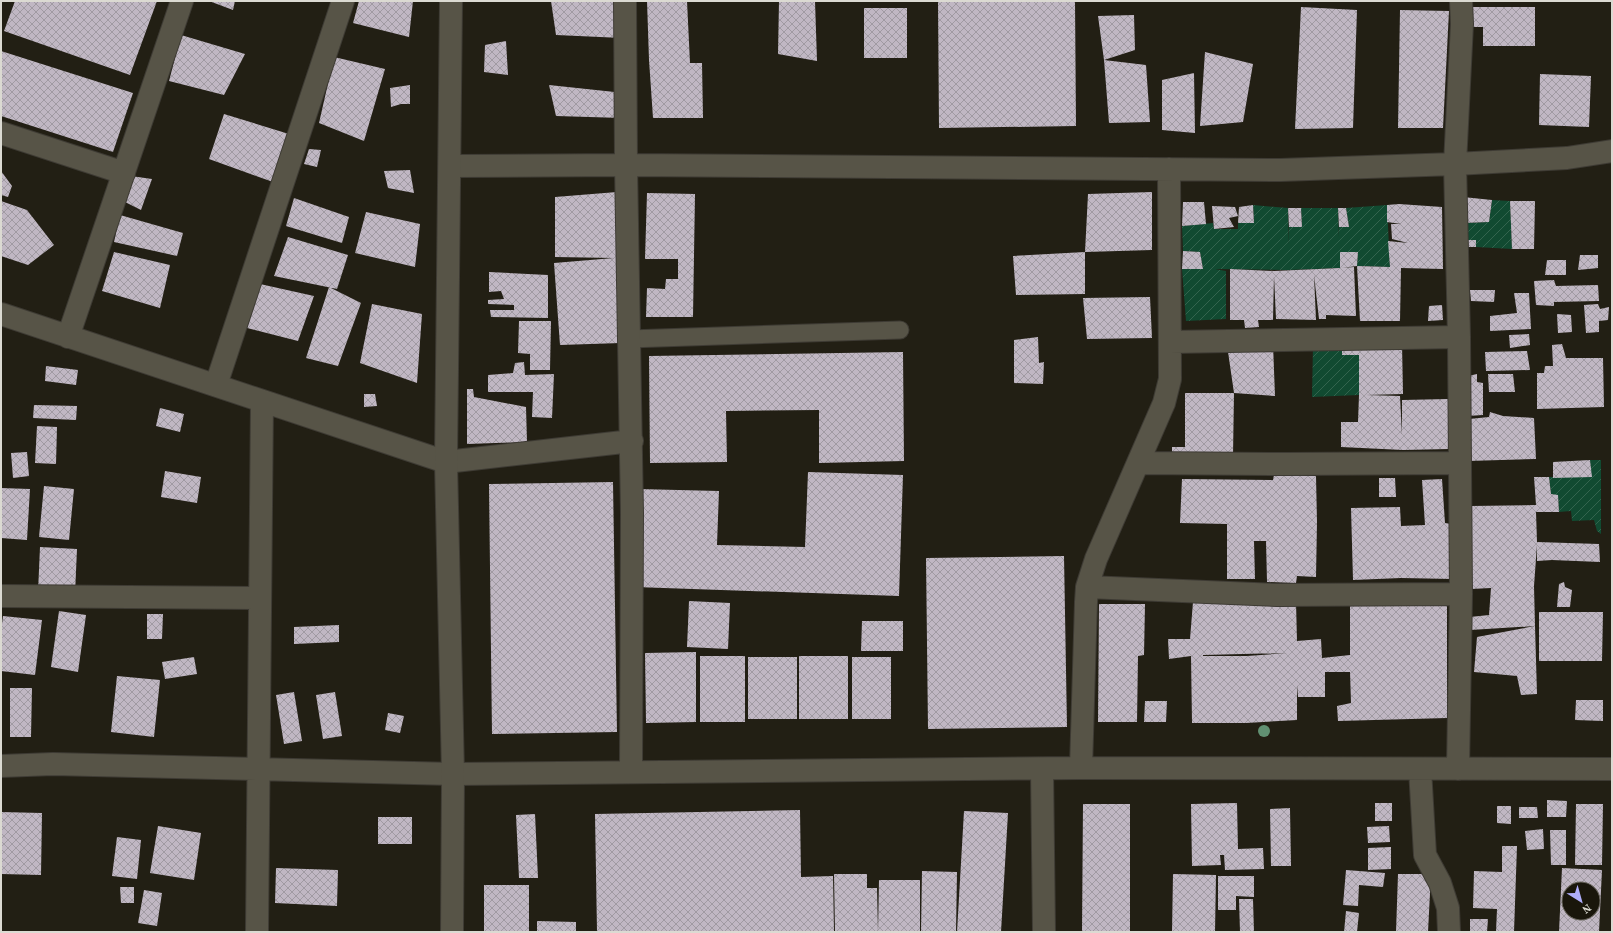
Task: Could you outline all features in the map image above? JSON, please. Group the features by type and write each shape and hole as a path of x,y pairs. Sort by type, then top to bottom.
{"street":[{"path":"68,336 182,1"},
{"path":"216,385 343,1"},
{"path":"452,1 446,462 453,774 452,932"},
{"path":"625,1 626,165 632,441 631,772"},
{"path":"1458,769 1461,594 1459,337 1455,164 1462,24 1461,1"},
{"path":"1,133 124,173"},
{"path":"450,166 626,165 1280,170 1455,164 1566,158 1612,150"},
{"path":"1081,768 1087,587 1096,559 1164,403 1170,379 1169,169"},
{"path":"1,314 446,462 632,441"},
{"path":"1170,342 1459,337"},
{"path":"257,932 262,401"},
{"path":"1138,463 1459,463"},
{"path":"1087,587 1277,595 1461,594"},
{"path":"1,596 260,598"},
{"path":"1,766 54,764 453,774 1042,768 1612,769"},
{"path":"1042,768 1044,932"},
{"path":"1420,769 1425,855 1440,883 1448,908 1449,932"}],"lane":[{"path":"629,339 900,330"}],"green space":[{"path":"1492,200 1510,201 1512,249 1476,247 1475,240 1467,240 1464,223 1489,222"},
{"path":"1253,205 1288,208 1289,245 1289,227 1302,226 1301,208 1338,208 1339,238 1339,227 1349,227 1346,208 1387,205 1390,267 1357,266 1358,252 1340,252 1340,268 1288,270 1215,269 1226,271 1226,319 1186,321 1182,269 1203,269 1200,252 1183,251 1182,226 1213,223 1214,229 1238,229 1238,223 1254,223"},
{"path":"1313,345 1342,345 1342,355 1359,355 1359,395 1312,397"},
{"path":"1590,460 1601,460 1601,534 1597,531 1594,520 1572,521 1571,511 1559,512 1558,496 1551,494 1549,477 1591,477"}],"building":[{"path":"15,1 157,1 130,75 4,31"},
{"path":"209,1 235,1 233,10"},
{"path":"359,1 413,1 409,37 353,23"},
{"path":"551,1 619,1 622,38 556,35"},
{"path":"647,1 687,1 690,63 702,63 703,118 653,118"},
{"path":"779,1 815,1 817,61 778,54"},
{"path":"938,1 1075,1 1076,126 939,128"},
{"path":"1301,7 1357,10 1353,128 1295,129"},
{"path":"1470,7 1535,7 1535,46 1483,46 1483,27 1470,27"},
{"path":"864,8 907,8 907,58 864,58"},
{"path":"1400,10 1449,11 1443,128 1398,128"},
{"path":"1134,15 1135,50 1104,60 1098,16"},
{"path":"181,35 245,54 224,95 169,81"},
{"path":"506,41 508,75 484,72 485,45"},
{"path":"1,51 133,93 113,152 1,116"},
{"path":"1205,52 1253,64 1243,122 1200,126"},
{"path":"334,57 385,69 364,141 319,123"},
{"path":"1104,60 1146,65 1150,122 1109,123"},
{"path":"1194,73 1195,133 1162,130 1162,80"},
{"path":"1540,74 1591,76 1589,127 1539,125"},
{"path":"410,85 410,104 401,104 391,107 390,88"},
{"path":"549,85 624,93 622,118 556,116"},
{"path":"224,114 289,134 273,182 209,159"},
{"path":"309,149 321,150 317,167 304,164"},
{"path":"410,170 414,193 388,188 384,171"},
{"path":"1,171 12,186 8,197 1,195"},
{"path":"131,176 152,179 141,210 123,201"},
{"path":"617,192 621,343 560,345 554,263 614,258 555,257 555,197"},
{"path":"1152,192 1152,250 1085,252 1088,194"},
{"path":"647,193 695,194 693,317 646,317 647,288 665,289 666,279 678,279 678,259 645,259"},
{"path":"1463,197 1492,200 1489,222 1464,223"},
{"path":"294,198 349,217 342,243 286,226"},
{"path":"1,201 27,210 54,245 28,265 1,256"},
{"path":"1510,201 1535,201 1534,249 1512,249"},
{"path":"1183,202 1204,202 1206,224 1182,226"},
{"path":"1399,204 1442,207 1443,269 1401,268 1400,321 1360,321 1357,266 1390,267 1388,241 1408,243 1392,239 1391,224 1401,224 1387,222 1387,205"},
{"path":"1253,205 1254,223 1238,223 1239,207"},
{"path":"1212,206 1235,207 1238,216 1229,218 1234,227 1214,229"},
{"path":"1288,208 1301,208 1302,227 1289,227"},
{"path":"1338,208 1346,208 1349,227 1339,227"},
{"path":"366,212 420,224 415,267 355,253"},
{"path":"120,215 183,233 177,256 114,242"},
{"path":"288,237 348,255 337,289 274,276"},
{"path":"1467,240 1476,240 1476,247 1467,247"},
{"path":"1183,251 1200,252 1203,269 1182,269"},
{"path":"114,252 170,265 160,308 102,291"},
{"path":"1085,252 1085,294 1016,295 1013,256"},
{"path":"1340,252 1358,252 1357,266 1342,268 1354,267 1356,316 1326,315 1326,319 1319,319 1314,275 1316,320 1276,319 1274,276 1273,320 1258,320 1259,327 1245,328 1244,320 1230,320 1230,269 1274,271 1340,268"},
{"path":"1580,255 1598,255 1598,268 1578,270"},
{"path":"1547,260 1566,260 1566,275 1545,275"},
{"path":"489,272 548,275 548,318 491,317 490,310 514,310 514,305 488,304 488,300 504,299 501,291 489,292"},
{"path":"1554,280 1556,286 1598,285 1599,301 1554,302 1554,306 1536,305 1534,281"},
{"path":"260,284 314,296 298,341 247,328"},
{"path":"329,287 361,303 338,366 306,358"},
{"path":"1470,290 1495,290 1494,302 1471,301"},
{"path":"1514,293 1529,293 1531,329 1490,331 1490,316 1517,313"},
{"path":"1150,297 1152,338 1087,339 1083,298"},
{"path":"372,304 422,314 417,383 360,363"},
{"path":"1598,304 1600,309 1609,307 1608,320 1599,321 1599,332 1586,333 1584,305"},
{"path":"1442,305 1443,320 1428,321 1429,306"},
{"path":"1557,314 1571,315 1572,332 1558,333"},
{"path":"519,321 551,321 550,370 530,370 530,354 518,353"},
{"path":"1529,334 1530,345 1510,348 1509,335"},
{"path":"1038,337 1039,363 1044,362 1043,384 1014,383 1014,340"},
{"path":"1273,344 1275,396 1234,393 1227,345"},
{"path":"1402,344 1403,394 1366,395 1400,396 1402,435 1402,400 1448,399 1449,449 1403,450 1341,447 1341,422 1358,422 1359,395 1359,355 1342,355 1342,345"},
{"path":"1562,344 1566,358 1603,358 1604,407 1537,409 1537,373 1544,373 1545,366 1553,366 1552,345"},
{"path":"1527,351 1530,370 1486,371 1485,352"},
{"path":"903,352 904,461 819,463 819,410 726,411 727,462 650,463 649,356"},
{"path":"524,362 525,375 554,374 552,418 532,417 533,392 488,392 488,375 513,373 515,363"},
{"path":"46,366 78,370 76,385 45,381"},
{"path":"1477,374 1477,382 1483,383 1483,415 1467,416 1468,376"},
{"path":"1488,374 1513,374 1515,392 1489,392"},
{"path":"467,389 473,389 474,397 526,407 527,442 467,444"},
{"path":"1185,393 1234,393 1233,456 1172,456 1172,447 1185,447"},
{"path":"364,394 375,394 377,406 364,407"},
{"path":"34,405 77,406 76,420 33,418"},
{"path":"160,408 184,414 180,432 156,426"},
{"path":"1490,412 1503,416 1534,418 1536,459 1468,461 1469,419 1489,417"},
{"path":"37,426 57,427 56,464 35,463"},
{"path":"27,452 29,476 13,478 11,453"},
{"path":"1590,460 1592,477 1553,478 1553,462"},
{"path":"165,471 201,477 197,503 161,497"},
{"path":"808,472 903,475 899,596 635,587 638,489 719,491 717,545 805,547"},
{"path":"1274,475 1316,476 1316,577 1297,576 1296,583 1267,582 1266,541 1254,541 1255,579 1227,579 1227,524 1180,523 1182,479 1273,480"},
{"path":"1534,477 1549,477 1551,494 1558,495 1559,512 1536,512 1537,542 1599,544 1600,562 1552,560 1537,561 1537,545 1534,586 1535,626 1470,630 1470,617 1489,615 1491,588 1471,589 1471,506 1536,505"},
{"path":"1379,478 1395,478 1396,497 1379,497"},
{"path":"1442,479 1445,523 1451,524 1453,579 1401,578 1353,580 1351,508 1400,507 1401,526 1425,525 1422,480"},
{"path":"613,482 617,732 492,734 489,484"},
{"path":"44,486 74,489 69,540 39,537"},
{"path":"1,488 30,489 27,540 1,538"},
{"path":"40,547 77,549 75,594 38,592"},
{"path":"1064,556 1067,727 928,729 926,558"},
{"path":"1564,582 1565,587 1572,590 1570,607 1557,607 1559,584"},
{"path":"689,601 730,603 728,649 687,647"},
{"path":"1350,601 1447,603 1447,718 1338,721 1337,706 1351,703 1350,672 1325,672 1325,697 1298,697 1297,685 1297,720 1246,723 1192,723 1191,656 1169,659 1168,639 1190,639 1193,602 1296,602 1297,641 1321,639 1322,658 1350,655","holes":["1287,653 1247,656 1203,656 1203,655"]},
{"path":"1099,604 1145,604 1144,655 1138,656 1137,722 1098,722"},
{"path":"59,611 86,615 78,672 51,667"},
{"path":"1539,612 1603,612 1602,661 1539,661"},
{"path":"147,614 163,614 162,639 147,639"},
{"path":"3,616 42,620 35,675 1,671 1,632"},
{"path":"862,621 903,621 903,651 861,651"},
{"path":"339,625 339,642 294,644 294,627"},
{"path":"1535,626 1537,694 1521,695 1517,676 1474,672 1477,637"},
{"path":"696,652 696,722 646,723 645,653"},
{"path":"700,656 745,656 745,722 700,722"},
{"path":"799,656 848,656 848,719 799,719"},
{"path":"194,657 197,674 165,679 162,662"},
{"path":"748,657 797,657 797,719 748,719"},
{"path":"852,657 891,657 891,719 852,719"},
{"path":"117,676 160,680 154,737 111,732"},
{"path":"10,688 32,688 31,737 10,737"},
{"path":"294,692 302,741 284,744 276,695"},
{"path":"335,692 342,736 323,739 316,695"},
{"path":"1576,700 1603,700 1603,721 1575,720"},
{"path":"1145,701 1167,701 1166,722 1144,722"},
{"path":"388,713 404,716 400,733 385,730"},
{"path":"1547,800 1567,801 1566,817 1547,817"},
{"path":"1237,803 1238,849 1263,848 1264,869 1225,870 1224,855 1220,855 1221,865 1192,866 1191,804"},
{"path":"1375,803 1392,803 1392,821 1375,821"},
{"path":"1083,804 1130,804 1130,932 1082,932"},
{"path":"1576,804 1603,804 1602,865 1575,865"},
{"path":"1497,806 1511,806 1511,824 1497,823"},
{"path":"1519,807 1537,807 1538,818 1519,818"},
{"path":"1290,808 1291,866 1271,866 1270,809"},
{"path":"800,810 801,877 833,876 834,931 597,932 595,814"},
{"path":"964,811 1008,813 1001,932 957,932"},
{"path":"1,812 42,813 41,875 1,874"},
{"path":"535,814 538,878 519,878 516,815"},
{"path":"378,817 412,817 412,844 378,844"},
{"path":"158,826 201,833 194,880 150,873"},
{"path":"1389,826 1390,842 1368,843 1367,827"},
{"path":"1543,829 1544,849 1527,850 1525,831"},
{"path":"1550,830 1566,830 1566,865 1551,865"},
{"path":"117,837 141,840 137,879 112,876"},
{"path":"1502,846 1517,846 1514,932 1496,932 1497,909 1473,908 1474,871 1502,872"},
{"path":"1391,847 1391,869 1368,870 1368,848"},
{"path":"276,868 338,870 337,906 275,903"},
{"path":"1562,868 1602,870 1601,891 1601,881 1561,881"},
{"path":"1346,870 1385,873 1383,887 1359,885 1358,906 1343,905"},
{"path":"922,871 957,872 956,932 921,932"},
{"path":"834,874 867,874 867,888 877,888 878,932 835,932"},
{"path":"1173,874 1216,875 1215,932 1172,932"},
{"path":"1398,874 1431,874 1428,932 1396,932"},
{"path":"1218,876 1254,876 1254,897 1236,896 1236,910 1218,910"},
{"path":"879,880 920,880 920,932 878,932"},
{"path":"484,885 529,885 529,932 484,932"},
{"path":"120,887 134,887 134,903 121,903"},
{"path":"1561,889 1561,921 1600,921 1599,932 1559,932"},
{"path":"144,890 162,893 157,926 138,923"},
{"path":"1239,899 1253,899 1254,932 1240,932"},
{"path":"1346,911 1359,913 1357,932 1344,932"},
{"path":"1470,919 1488,919 1487,932 1470,932"},
{"path":"537,921 576,922 576,932 537,932"}]}
